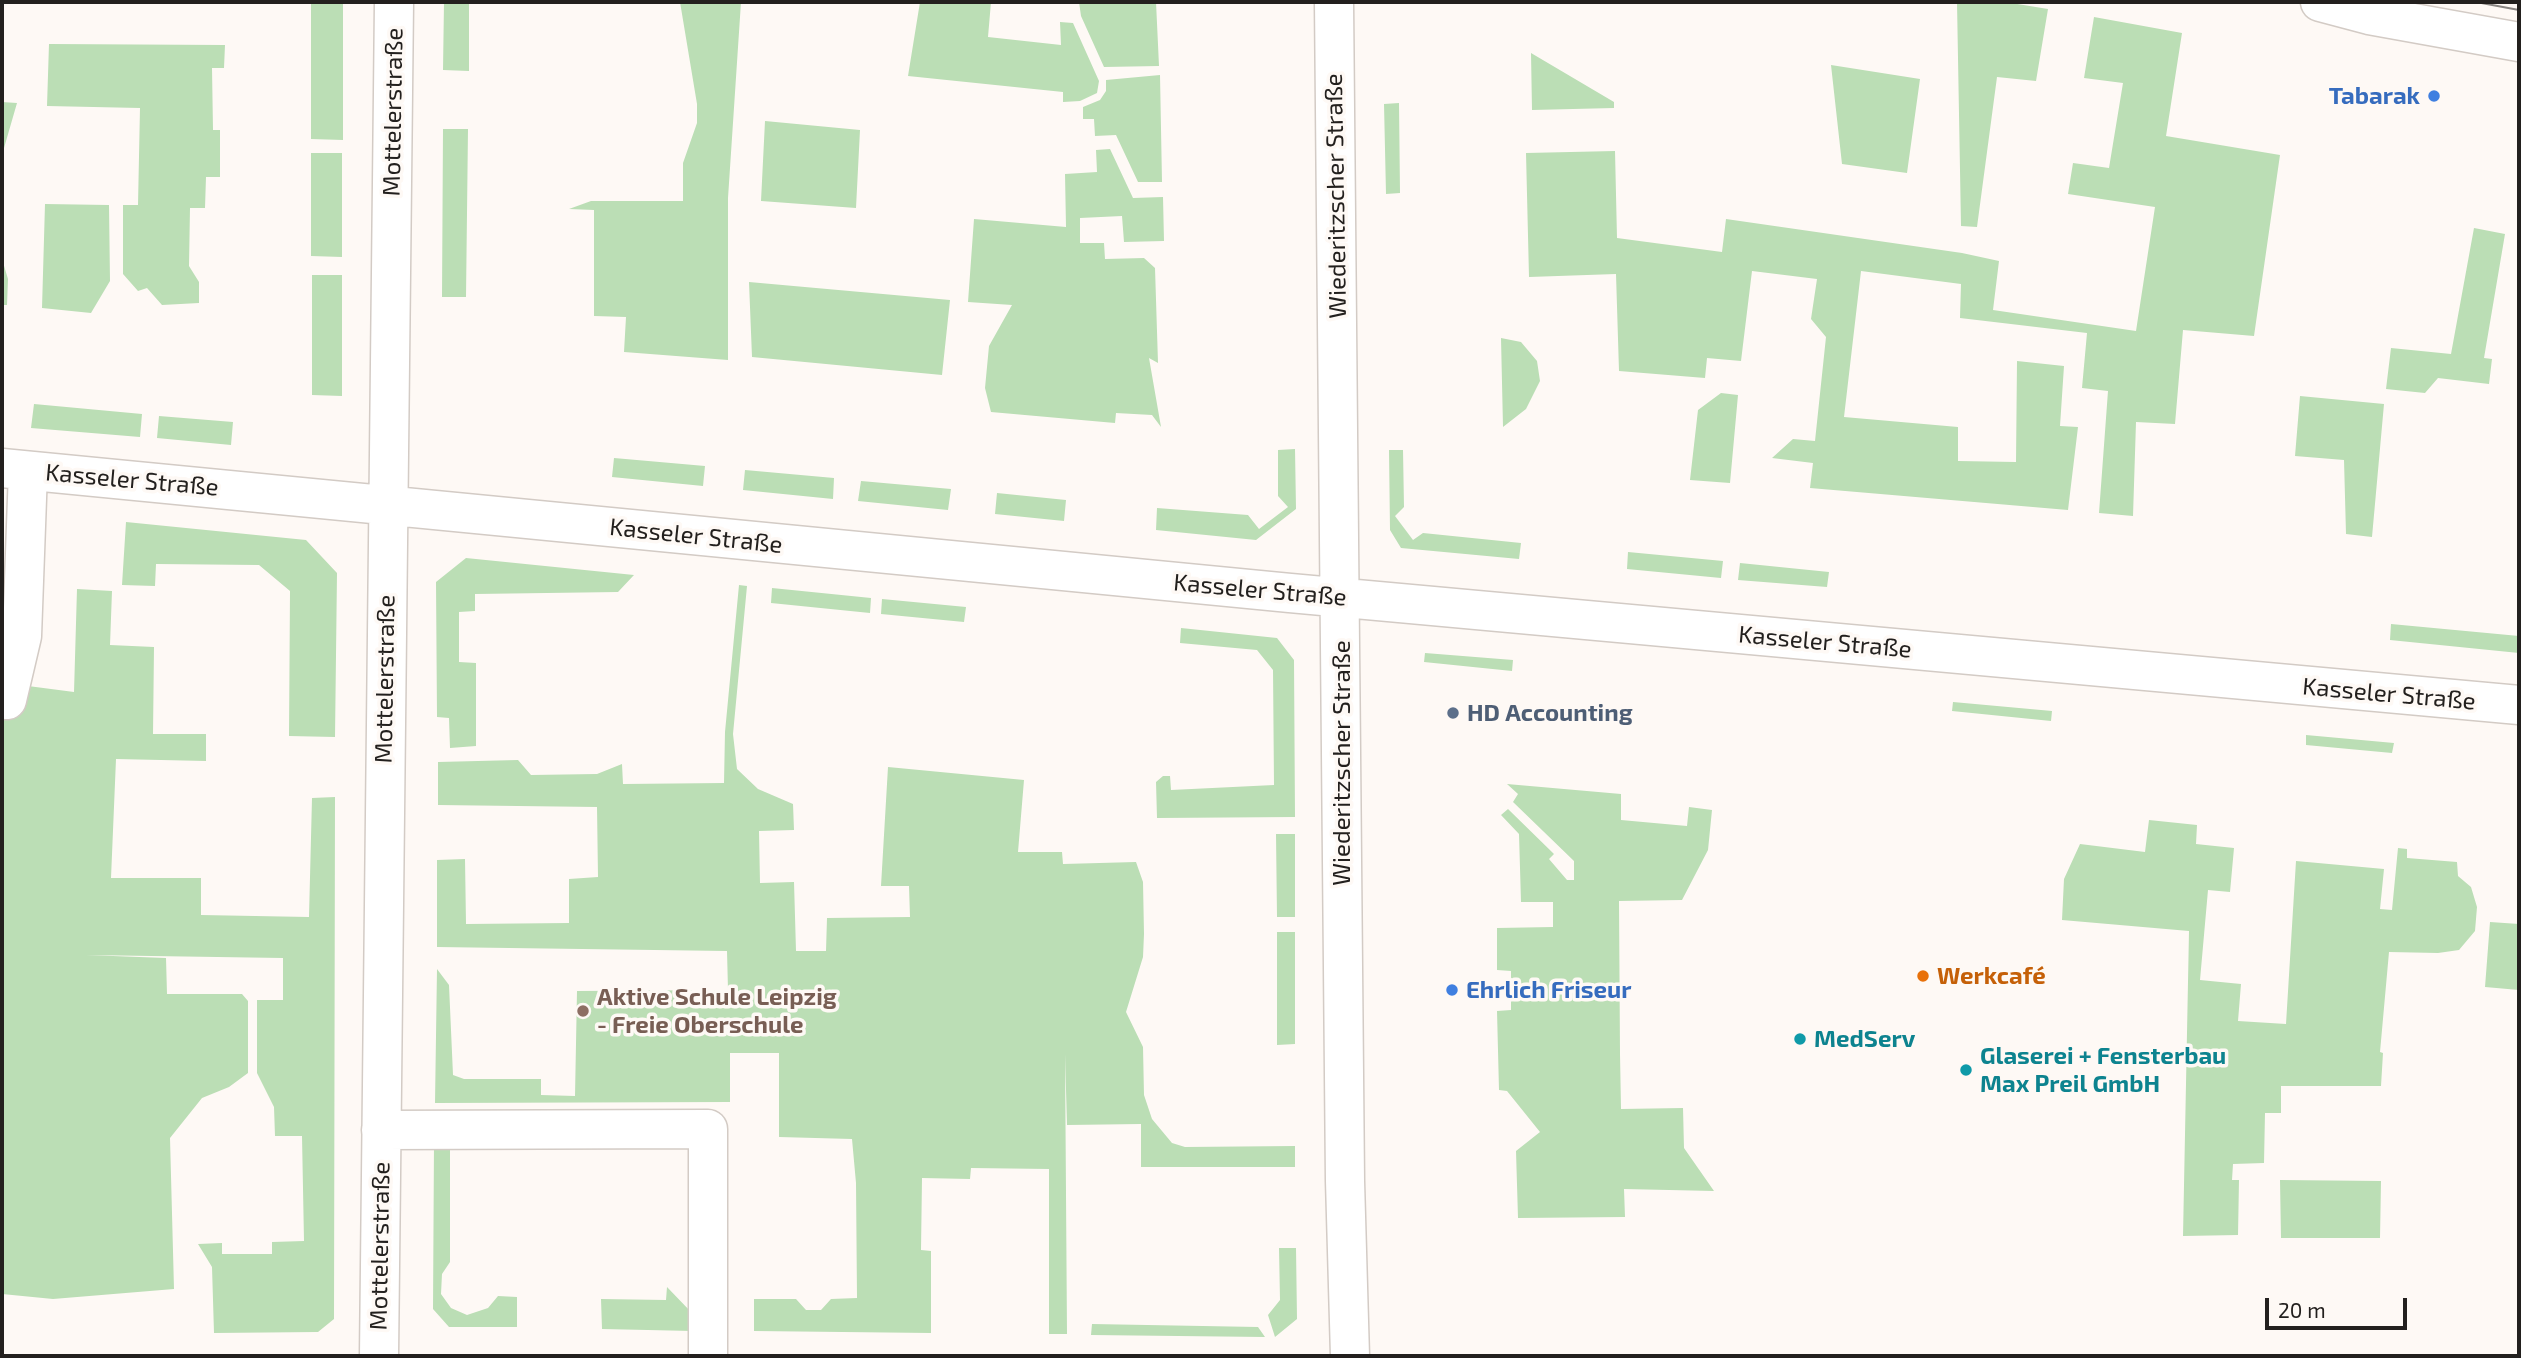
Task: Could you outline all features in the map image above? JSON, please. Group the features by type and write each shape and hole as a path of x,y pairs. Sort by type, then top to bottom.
{"street":[{"name":"Mottelerstraße","path":"379,1356 394,2"},
{"name":"Wiederitzscher Straße","path":"1334,2 1345,1233 1350,1356"},
{"path":"2320,2 2369,15 2519,42"},
{"name":"Kasseler Straße","path":"15,469 1340,598 2519,705"},
{"path":"7,700 22,636 15,469"},
{"path":"381,1130 708,1129 708,1356"}],"green space":[{"path":"311,2 343,2 343,140 311,139"},
{"path":"444,2 469,2 469,71 443,70"},
{"path":"680,2 741,2 728,198 728,360 624,352 626,317 594,316 594,210 569,209 591,201 683,201 683,163 697,123 697,104"},
{"path":"920,2 991,2 988,37 1061,45 1060,22 1073,23 1099,81 1097,93 1080,101 1063,102 1063,92 908,76"},
{"path":"1079,2 1156,2 1159,66 1104,67 1081,16"},
{"path":"1957,2 2005,2 2048,9 2036,81 1997,77 1977,227 1961,226"},
{"path":"2094,17 2182,33 2166,136 2280,155 2254,336 2183,330 2175,424 2136,422 2133,516 2099,513 2108,391 2082,388 2087,333 1960,318 1961,284 1861,271 1844,417 1958,427 1958,461 2016,462 2017,361 2064,366 2060,426 2078,427 2068,510 1810,488 1813,463 1772,458 1793,439 1815,441 1826,337 1811,319 1817,279 1752,271 1741,361 1707,358 1705,378 1619,371 1616,274 1529,277 1526,153 1615,151 1617,238 1722,252 1726,219 1962,253 1999,261 1993,310 2136,331 2155,207 2068,194 2073,163 2109,168 2123,83 2084,78"},
{"path":"49,44 225,45 224,68 212,68 213,130 220,130 220,177 206,177 205,208 190,208 189,266 199,282 199,303 162,305 147,288 138,291 123,274 123,205 138,205 140,108 47,106"},
{"path":"1531,53 1614,102 1614,108 1532,110"},
{"path":"1831,65 1920,79 1907,173 1842,164"},
{"path":"1160,75 1162,182 1138,182 1116,135 1095,136 1094,119 1083,119 1083,107 1100,100 1106,91 1106,80"},
{"path":"2,102 17,103 2,155"},
{"path":"1399,103 1400,193 1386,194 1384,104"},
{"path":"765,121 860,130 856,208 761,201"},
{"path":"443,129 468,129 466,297 442,297"},
{"path":"1110,149 1133,198 1163,197 1164,241 1124,242 1122,216 1080,218 1080,243 1104,243 1105,259 1144,258 1155,268 1158,363 1149,358 1161,427 1152,415 1116,413 1115,423 991,412 985,388 989,346 1012,305 968,302 974,219 1066,227 1065,174 1097,172 1096,150"},
{"path":"311,153 342,153 342,257 311,256"},
{"path":"45,204 109,205 110,281 91,313 42,308"},
{"path":"2474,228 2505,234 2484,358 2492,359 2489,384 2438,378 2425,393 2386,389 2391,348 2451,354"},
{"path":"2,259 8,279 7,305 2,305"},
{"path":"312,275 342,275 342,396 312,395"},
{"path":"749,282 950,300 942,375 752,357"},
{"path":"1501,338 1521,342 1537,361 1540,381 1526,409 1503,427"},
{"path":"1721,393 1738,395 1730,483 1690,480 1698,410"},
{"path":"2300,396 2384,404 2372,537 2346,534 2344,460 2295,456"},
{"path":"34,404 142,414 140,437 31,428"},
{"path":"159,416 233,422 231,445 157,438"},
{"path":"1295,449 1296,509 1256,540 1156,530 1157,508 1248,515 1259,529 1288,507 1278,496 1278,450"},
{"path":"1389,450 1403,450 1404,507 1395,516 1413,540 1423,533 1521,543 1519,559 1401,548 1390,530"},
{"path":"614,458 705,466 703,486 612,477"},
{"path":"745,470 834,478 833,499 743,490"},
{"path":"861,481 951,489 948,510 858,501"},
{"path":"997,493 1066,500 1064,521 995,514"},
{"path":"126,522 306,540 337,573 335,737 289,736 290,591 259,565 156,564 155,586 122,585"},
{"path":"1628,552 1723,561 1721,578 1627,569"},
{"path":"466,558 634,575 618,592 475,594 475,611 459,612 459,662 476,663 476,746 450,748 449,718 437,717 436,582"},
{"path":"1740,563 1829,572 1827,587 1738,580"},
{"path":"739,585 747,586 733,734 737,769 758,789 793,804 794,830 759,831 760,883 794,882 796,951 826,951 827,918 910,917 909,886 881,886 888,767 1024,780 1018,852 1062,852 1063,864 1136,862 1143,882 1143,957 1126,1012 1143,1047 1144,1095 1152,1119 1172,1143 1185,1147 1295,1146 1295,1167 1141,1167 1141,1124 1067,1125 1065,1054 1067,1334 1049,1334 1049,1169 971,1168 970,1179 922,1178 921,1250 931,1251 931,1333 754,1331 754,1299 796,1299 806,1310 821,1310 831,1299 857,1298 856,1183 852,1139 779,1137 779,1053 730,1053 730,1102 435,1103 437,969 449,985 453,1075 464,1079 541,1079 541,1095 575,1096 577,991 728,990 727,951 437,947 437,860 465,859 466,924 569,923 569,879 598,877 597,807 438,805 438,762 518,760 531,775 597,774 622,764 623,784 724,783 725,732"},
{"path":"772,588 871,598 870,613 771,603"},
{"path":"77,589 112,591 110,645 154,647 153,734 206,734 206,761 116,759 111,878 201,878 201,915 309,917 312,798 335,797 334,1319 318,1332 214,1333 212,1267 198,1244 222,1243 222,1254 272,1254 272,1242 304,1241 302,1136 275,1136 274,1107 257,1073 257,1000 283,1000 283,958 86,955 166,958 167,994 242,994 248,1001 248,1073 229,1087 202,1098 170,1138 174,1289 53,1299 2,1294 2,698 25,708 28,686 74,692"},
{"path":"882,599 966,607 964,622 881,614"},
{"path":"2391,624 2519,636 2519,653 2390,640"},
{"path":"1181,628 1277,638 1294,660 1295,817 1157,818 1156,782 1163,776 1170,776 1171,790 1274,785 1273,670 1257,650 1180,643"},
{"path":"1425,653 1513,660 1512,671 1424,662"},
{"path":"1953,702 2052,711 2051,721 1952,711"},
{"path":"2306,735 2394,743 2392,753 2306,745"},
{"path":"1507,784 1621,794 1621,820 1687,826 1689,807 1712,810 1708,850 1682,900 1619,901 1621,1109 1683,1108 1684,1148 1714,1191 1624,1189 1625,1217 1518,1218 1516,1151 1540,1132 1507,1091 1499,1090 1497,1011 1511,1010 1511,971 1497,970 1497,928 1553,927 1553,902 1521,902 1519,834 1501,815 1508,809 1554,854 1549,859 1567,880 1574,880 1574,861 1513,802 1518,794"},
{"path":"2149,820 2197,825 2196,844 2234,848 2230,892 2208,890 2200,980 2241,984 2238,1021 2286,1024 2296,861 2384,869 2380,909 2392,910 2398,848 2407,849 2407,858 2457,862 2458,876 2471,887 2477,907 2475,931 2459,950 2438,953 2389,952 2380,1052 2383,1053 2381,1086 2281,1086 2281,1113 2265,1113 2264,1163 2233,1164 2232,1180 2239,1180 2238,1235 2183,1236 2189,931 2062,920 2064,879 2080,844 2145,852"},
{"path":"1276,834 1295,834 1295,917 1277,917"},
{"path":"2490,922 2519,924 2519,990 2485,987"},
{"path":"1277,932 1295,932 1295,1044 1277,1045"},
{"path":"434,1142 450,1143 450,1262 442,1274 441,1294 451,1308 467,1315 488,1308 498,1296 517,1297 517,1327 449,1327 433,1309"},
{"path":"2280,1180 2381,1181 2380,1238 2281,1238"},
{"path":"1279,1248 1296,1248 1297,1319 1275,1337 1268,1315 1280,1300"},
{"path":"667,1287 692,1313 693,1331 602,1329 601,1299 666,1300"},
{"path":"1092,1324 1258,1327 1265,1337 1091,1335"}],"tram line":[{"path":"2476,2 2519,10"}],"place":[{"name":"Tabarak","path":"2434,96"},
{"name":"HD Accounting","path":"1453,713"},
{"name":"Werkcafé","path":"1923,976"},
{"name":"Ehrlich Friseur","path":"1452,990"},
{"name":"Aktive Schule Leipzig - Freie Oberschule","path":"583,1011"},
{"name":"MedServ","path":"1800,1039"},
{"name":"Glaserei + Fensterbau Max Preil GmbH","path":"1966,1070"}]}
